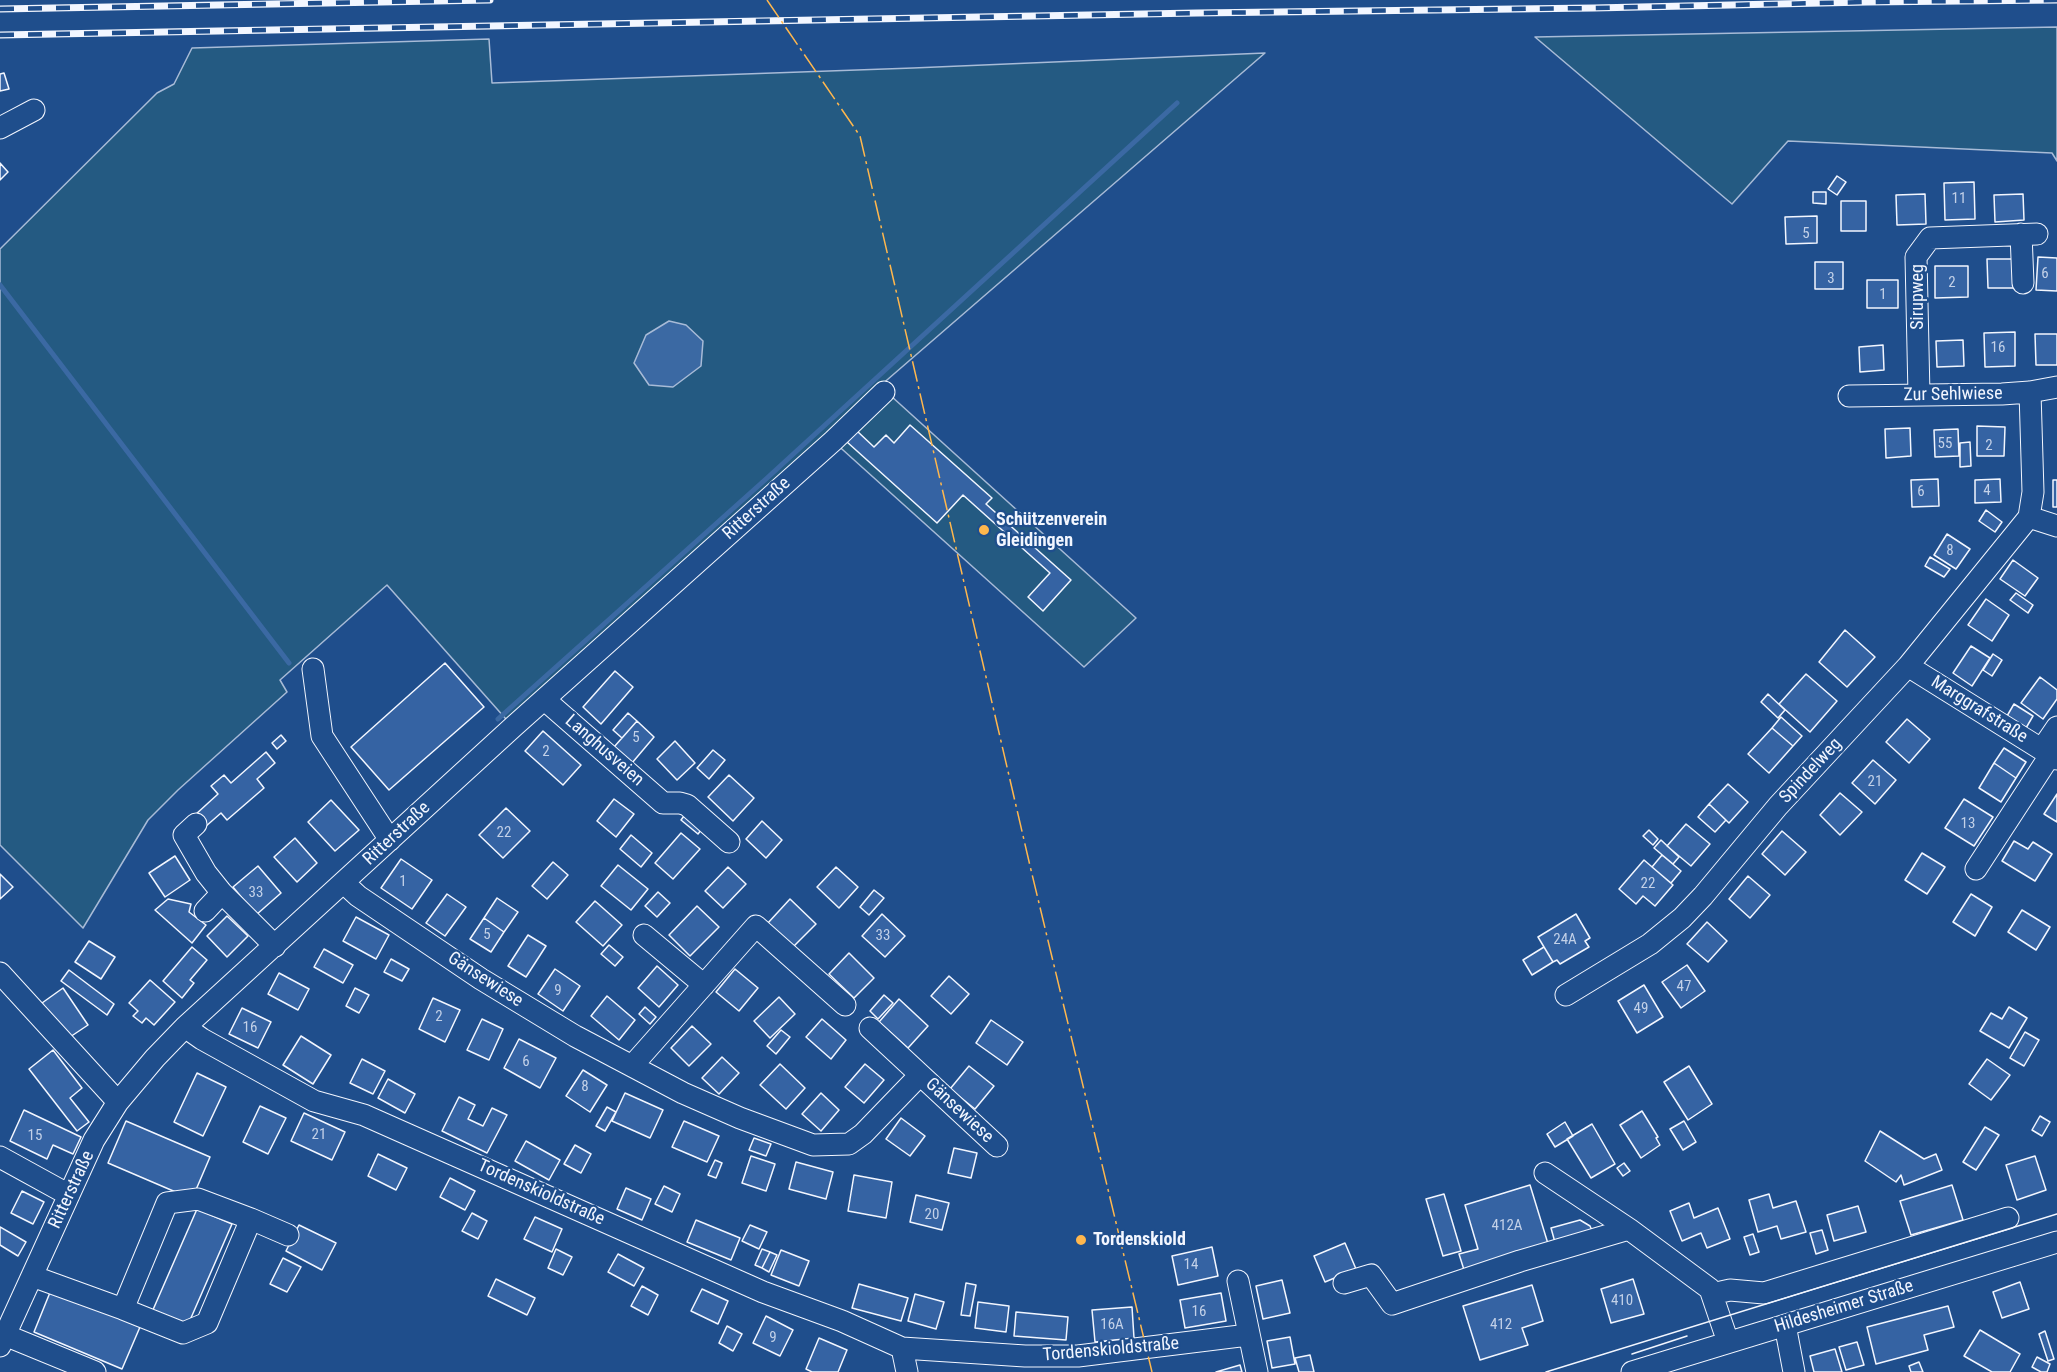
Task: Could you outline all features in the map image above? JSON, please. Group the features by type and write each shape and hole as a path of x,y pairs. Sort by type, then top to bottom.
{"street":[{"path":"0,128 34,110"},
{"name":"Sirupweg","path":"1920,395 1916,257 1930,237 2029,234 2023,283"},
{"name":"Zur Sehlwiese","path":"1849,396 2030,392 2057,387"},
{"name":"Ritterstraße","path":"3,1341 94,1140 118,1102 155,1058 185,1027 833,441 884,392"},
{"path":"2030,392 2033,492 2029,517 2057,525"},
{"name":"Spindelweg","path":"1566,995 1650,944 1682,918 1778,806 1908,666 2029,517"},
{"name":"Marggrafstraße","path":"1908,666 2050,754"},
{"path":"314,669 322,736 390,840"},
{"name":"Langhusveien","path":"545,700 663,803 680,802 687,805 729,842"},
{"path":"1976,869 2050,754 2057,727"},
{"path":"196,824 184,835 206,873 222,893 275,945"},
{"name":"Gänsewiese","path":"344,883 358,896 481,979 575,1036 683,1093 740,1118 813,1145 849,1144 863,1134 920,1075"},
{"path":"205,910 222,893"},
{"path":"632,1066 756,926 845,1005"},
{"path":"644,935 704,985"},
{"path":"0,973 118,1102"},
{"name":"Tordenskioldstraße","path":"185,1027 202,1039 314,1101 364,1114 763,1292 842,1321 902,1348 1025,1356 1078,1356 1248,1335"},
{"name":"Gänsewiese","path":"870,1028 997,1146"},
{"path":"0,1157 69,1195"},
{"path":"1545,1173 1629,1229 1710,1288 1728,1342"},
{"path":"123,1309 167,1203 198,1198 288,1235"},
{"path":"1712,1294 1730,1290 1764,1293 2008,1218"},
{"path":"32,1276 183,1333 207,1323 251,1219"},
{"path":"1344,1283 1371,1275 1392,1304 1520,1261 1629,1229"},
{"name":"Hildesheimer Straße","path":"1632,1372 2057,1242"},
{"path":"1238,1281 1257,1372"},
{"path":"1785,1325 1794,1372"},
{"path":"3,1341 52,1364 95,1372"},
{"path":"902,1348 907,1372"}],"shaded area":[{"path":"2057,27 2057,161 2052,153 1788,141 1732,204 1535,37"},
{"path":"489,39 492,83 1265,53 880,386 1136,618 1084,667 833,441 513,727 387,585 280,680 287,692 148,820 83,928 0,845 0,249 157,93 174,84 192,48"},
{"path":"669,321 686,325 703,341 701,366 673,387 649,385 634,363 646,335"}],"building":[{"path":"4,73 9,89 0,91 0,74"},
{"path":"0,163 8,172 0,180"},
{"path":"1837,176 1846,182 1837,195 1828,189"},
{"path":"1974,182 1975,219 1945,220 1944,183"},
{"path":"1813,192 1826,192 1826,204 1813,203"},
{"path":"1925,194 1926,224 1897,225 1896,195"},
{"path":"2023,194 2024,220 1995,222 1994,195"},
{"path":"1841,201 1866,201 1866,231 1841,231"},
{"path":"1817,216 1817,243 1786,244 1785,217"},
{"path":"2038,257 2057,258 2057,291 2036,290"},
{"path":"1987,259 2014,259 2014,288 1988,288"},
{"path":"1815,262 1843,262 1843,289 1815,289"},
{"path":"1935,266 1968,266 1968,297 1935,298"},
{"path":"1867,280 1898,280 1898,308 1867,308"},
{"path":"2015,332 2015,366 1985,367 1984,333"},
{"path":"2035,334 2057,334 2057,365 2036,365"},
{"path":"1963,340 1964,366 1937,367 1936,341"},
{"path":"1883,345 1884,370 1860,372 1859,347"},
{"path":"910,425 992,498 986,504 1071,580 1043,611 1028,597 1050,573 963,495 937,523 847,442 857,431 874,447 886,435 894,443"},
{"path":"1977,426 2005,427 2004,456 1977,456"},
{"path":"1910,428 1911,456 1886,458 1885,429"},
{"path":"1958,429 1959,456 1935,457 1934,430"},
{"path":"1970,442 1971,466 1960,467 1960,443"},
{"path":"1938,479 1939,506 1912,507 1911,480"},
{"path":"2000,479 2001,502 1975,503 1975,480"},
{"path":"2053,480 2057,480 2057,507 2053,507"},
{"path":"1986,510 2002,522 1995,532 1979,521"},
{"path":"1947,534 1970,549 1956,569 1934,555"},
{"path":"1930,557 1950,569 1944,577 1925,566"},
{"path":"2013,560 2038,578 2025,596 2000,579"},
{"path":"2016,593 2033,605 2028,613 2010,600"},
{"path":"1986,599 2009,615 1992,641 1968,625"},
{"path":"1845,630 1875,657 1847,687 1819,662"},
{"path":"1971,646 1990,658 1972,686 1953,673"},
{"path":"1993,654 2002,660 1992,676 1983,670"},
{"path":"445,663 484,707 389,790 351,747"},
{"path":"615,671 633,687 601,724 583,707"},
{"path":"1806,674 1837,701 1810,732 1779,704"},
{"path":"2040,677 2057,690 2057,699 2043,719 2021,703"},
{"path":"1768,694 1785,710 1778,718 1761,702"},
{"path":"2014,704 2033,716 2026,728 2007,716"},
{"path":"628,713 637,721 622,738 613,730"},
{"path":"1781,717 1802,736 1793,746 1772,728"},
{"path":"1907,719 1930,739 1909,763 1886,742"},
{"path":"637,721 654,737 632,763 614,747"},
{"path":"1772,728 1793,746 1769,773 1748,754"},
{"path":"543,731 581,765 563,785 525,751"},
{"path":"281,735 286,741 277,749 272,743"},
{"path":"675,741 695,763 677,780 657,759"},
{"path":"2004,748 2026,762 2016,778 1994,763"},
{"path":"713,750 725,760 709,779 697,768"},
{"path":"266,752 275,763 257,779 264,788 227,820 221,813 205,827 195,815 218,794 211,786 224,775 231,783"},
{"path":"1873,760 1896,780 1875,804 1852,783"},
{"path":"1994,763 2016,778 2001,802 1979,788"},
{"path":"729,775 754,798 733,821 708,797"},
{"path":"1728,784 1748,802 1729,823 1709,804"},
{"path":"1840,793 1862,812 1840,835 1820,815"},
{"path":"2057,794 2057,822 2044,814"},
{"path":"614,799 634,814 616,837 597,821"},
{"path":"1964,799 1993,817 1974,846 1945,828"},
{"path":"331,800 359,830 335,851 308,822"},
{"path":"1709,804 1726,820 1715,832 1698,817"},
{"path":"506,808 530,831 503,858 479,835"},
{"path":"687,812 704,826 698,834 681,820"},
{"path":"762,821 782,840 766,858 746,839"},
{"path":"1686,824 1710,844 1691,866 1667,846"},
{"path":"1649,830 1658,839 1653,845 1643,836"},
{"path":"1782,831 1806,852 1785,875 1762,854"},
{"path":"681,833 700,849 673,879 655,863"},
{"path":"631,835 652,853 641,867 620,849"},
{"path":"295,838 317,863 297,882 274,857"},
{"path":"1661,840 1679,857 1673,864 1654,848"},
{"path":"2014,841 2028,849 2033,842 2052,854 2035,881 2002,861"},
{"path":"1922,853 1945,867 1927,894 1905,880"},
{"path":"1662,855 1681,871 1671,883 1652,867"},
{"path":"175,856 190,880 165,897 149,873"},
{"path":"401,859 432,880 412,909 381,888"},
{"path":"1644,860 1673,885 1655,906 1643,896 1636,904 1619,889"},
{"path":"553,862 568,875 547,899 532,886"},
{"path":"618,865 648,889 631,910 601,886"},
{"path":"258,866 281,893 256,915 233,887"},
{"path":"728,867 746,884 723,908 705,891"},
{"path":"836,867 858,887 839,908 817,887"},
{"path":"0,874 13,887 0,899"},
{"path":"1748,876 1770,895 1750,918 1729,899"},
{"path":"874,890 884,898 869,915 860,907"},
{"path":"658,892 670,903 657,917 645,906"},
{"path":"447,894 466,907 445,936 426,923"},
{"path":"1971,894 1992,907 1975,936 1953,922"},
{"path":"497,898 518,912 504,932 484,918"},
{"path":"168,899 191,904 189,912 206,925 192,943 155,910"},
{"path":"790,899 816,924 792,948 767,924"},
{"path":"595,901 622,925 603,946 576,922"},
{"path":"697,906 719,927 690,956 669,935"},
{"path":"2022,910 2050,927 2036,950 2008,932"},
{"path":"882,914 905,936 885,957 862,936"},
{"path":"1576,914 1590,938 1585,941 1589,947 1560,964 1557,960 1553,962 1538,937"},
{"path":"227,916 248,936 227,957 207,936"},
{"path":"356,917 389,935 376,959 343,941"},
{"path":"484,918 504,932 491,952 470,939"},
{"path":"1707,922 1727,941 1708,962 1687,944"},
{"path":"528,935 546,946 526,977 508,966"},
{"path":"89,941 115,957 101,979 75,962"},
{"path":"609,945 623,957 615,966 601,954"},
{"path":"192,947 207,960 190,980 194,983 182,998 163,981"},
{"path":"1544,947 1553,962 1532,975 1523,960"},
{"path":"324,949 353,965 343,983 314,967"},
{"path":"849,953 874,978 854,998 829,974"},
{"path":"391,959 409,969 402,981 384,972"},
{"path":"1687,965 1705,991 1681,1008 1662,982"},
{"path":"657,966 678,985 659,1007 638,988"},
{"path":"555,969 580,986 563,1011 538,994"},
{"path":"735,969 758,988 739,1011 716,992"},
{"path":"69,970 114,1004 107,1015 61,981"},
{"path":"279,973 309,989 298,1010 268,994"},
{"path":"949,976 969,994 951,1014 931,996"},
{"path":"150,980 175,1002 154,1025 146,1018 142,1023 133,1016 138,1011 129,1003"},
{"path":"1644,985 1663,1017 1637,1033 1618,1001"},
{"path":"63,988 88,1025 67,1039 42,1003"},
{"path":"355,988 369,995 359,1013 346,1006"},
{"path":"884,995 893,1003 878,1019 870,1011"},
{"path":"607,996 635,1020 619,1040 591,1016"},
{"path":"779,997 795,1014 770,1038 754,1021"},
{"path":"433,998 460,1010 445,1042 419,1029"},
{"path":"899,999 928,1026 908,1048 879,1022"},
{"path":"645,1007 656,1017 650,1024 639,1014"},
{"path":"2009,1007 2027,1018 2009,1048 1980,1031 1991,1013 2002,1019"},
{"path":"242,1008 271,1022 258,1048 229,1034"},
{"path":"482,1019 503,1029 489,1060 467,1050"},
{"path":"822,1019 846,1040 831,1059 806,1037"},
{"path":"991,1020 1023,1042 1007,1065 976,1043"},
{"path":"692,1026 711,1044 689,1066 671,1048"},
{"path":"781,1030 790,1037 776,1054 767,1046"},
{"path":"2025,1032 2039,1040 2024,1066 2010,1058"},
{"path":"301,1036 331,1055 313,1084 283,1065"},
{"path":"519,1039 556,1058 540,1088 504,1068"},
{"path":"53,1050 82,1088 70,1098 89,1122 77,1131 29,1069"},
{"path":"722,1057 739,1073 719,1094 702,1078"},
{"path":"362,1059 385,1071 373,1094 350,1083"},
{"path":"1987,1059 2010,1075 1991,1100 1969,1084"},
{"path":"780,1064 805,1088 786,1109 760,1085"},
{"path":"865,1064 884,1080 864,1103 845,1087"},
{"path":"969,1066 994,1086 975,1109 950,1089"},
{"path":"1689,1066 1712,1104 1688,1120 1664,1082"},
{"path":"583,1070 607,1085 590,1112 566,1096"},
{"path":"197,1073 226,1087 203,1136 174,1122"},
{"path":"388,1079 415,1094 405,1113 378,1098"},
{"path":"625,1093 663,1110 650,1138 612,1121"},
{"path":"821,1093 839,1110 821,1131 802,1114"},
{"path":"459,1097 475,1105 468,1119 483,1126 492,1108 507,1115 487,1153 442,1131"},
{"path":"260,1106 286,1118 268,1154 243,1142"},
{"path":"607,1107 616,1112 605,1131 596,1126"},
{"path":"24,1110 81,1137 73,1154 53,1145 47,1159 10,1141"},
{"path":"1642,1111 1658,1137 1656,1138 1660,1145 1641,1158 1620,1125"},
{"path":"304,1113 345,1132 332,1160 291,1141"},
{"path":"2040,1116 2050,1122 2042,1136 2032,1130"},
{"path":"901,1118 925,1136 910,1156 886,1139"},
{"path":"126,1121 210,1157 192,1199 108,1163"},
{"path":"684,1121 719,1136 707,1162 672,1147"},
{"path":"1684,1121 1696,1142 1683,1150 1670,1129"},
{"path":"1565,1122 1573,1136 1555,1147 1547,1134"},
{"path":"1592,1124 1615,1164 1591,1178 1567,1139"},
{"path":"1985,1127 1999,1135 1976,1170 1963,1162"},
{"path":"1880,1131 1924,1159 1936,1154 1942,1170 1904,1185 1901,1175 1896,1182 1865,1161"},
{"path":"754,1138 771,1144 766,1156 749,1150"},
{"path":"526,1141 560,1160 549,1180 515,1161"},
{"path":"575,1145 591,1154 581,1173 564,1164"},
{"path":"954,1148 977,1153 971,1178 948,1173"},
{"path":"378,1154 407,1168 396,1190 368,1176"},
{"path":"751,1156 775,1164 766,1191 742,1183"},
{"path":"2035,1156 2046,1190 2017,1200 2006,1165"},
{"path":"715,1160 722,1163 716,1178 708,1175"},
{"path":"796,1162 833,1172 826,1199 789,1189"},
{"path":"1624,1163 1630,1171 1623,1176 1617,1168"},
{"path":"854,1175 892,1182 886,1218 848,1211"},
{"path":"450,1178 475,1191 465,1210 440,1197"},
{"path":"1530,1185 1549,1247 1465,1273 1459,1254 1478,1249 1465,1205"},
{"path":"1952,1185 1963,1220 1911,1235 1900,1201"},
{"path":"664,1186 680,1194 672,1212 655,1204"},
{"path":"626,1188 651,1199 642,1220 617,1209"},
{"path":"22,1191 44,1202 33,1224 11,1213"},
{"path":"1444,1194 1461,1251 1443,1256 1426,1199"},
{"path":"1769,1194 1773,1208 1796,1201 1806,1232 1781,1239 1777,1226 1758,1232 1749,1200"},
{"path":"916,1195 949,1203 942,1230 910,1222"},
{"path":"1689,1203 1694,1218 1718,1208 1730,1239 1707,1248 1701,1233 1682,1241 1670,1211"},
{"path":"1858,1206 1866,1232 1834,1241 1827,1215"},
{"path":"197,1209 232,1224 187,1327 152,1312"},
{"path":"472,1213 487,1221 478,1239 462,1231"},
{"path":"535,1217 562,1229 552,1252 524,1239"},
{"path":"696,1220 740,1238 731,1260 687,1242"},
{"path":"1580,1220 1590,1226 1594,1235 1556,1246 1551,1228"},
{"path":"299,1225 336,1243 322,1270 286,1251"},
{"path":"750,1225 767,1232 759,1249 742,1241"},
{"path":"0,1227 26,1242 18,1256 0,1245"},
{"path":"1822,1230 1828,1250 1816,1254 1810,1233"},
{"path":"1753,1234 1759,1252 1750,1255 1744,1237"},
{"path":"1345,1243 1356,1269 1325,1282 1314,1256"},
{"path":"1212,1247 1218,1276 1178,1285 1172,1256"},
{"path":"556,1249 572,1257 563,1275 548,1268"},
{"path":"762,1249 770,1252 762,1268 755,1265"},
{"path":"781,1250 809,1261 799,1286 771,1275"},
{"path":"770,1252 777,1255 769,1272 762,1268"},
{"path":"618,1254 644,1268 634,1286 608,1272"},
{"path":"283,1258 301,1267 287,1292 270,1284"},
{"path":"496,1279 535,1298 527,1315 488,1296"},
{"path":"1633,1279 1644,1314 1611,1323 1601,1289"},
{"path":"1282,1280 1290,1313 1263,1319 1256,1286"},
{"path":"2020,1282 2029,1309 2002,1318 1993,1292"},
{"path":"966,1283 976,1285 970,1316 961,1315"},
{"path":"859,1284 908,1298 901,1321 852,1308"},
{"path":"1532,1285 1543,1321 1522,1328 1528,1345 1480,1360 1463,1306"},
{"path":"642,1286 658,1295 648,1315 631,1306"},
{"path":"702,1289 728,1301 718,1324 691,1311"},
{"path":"51,1290 140,1327 122,1369 34,1332"},
{"path":"1221,1293 1226,1321 1185,1328 1180,1300"},
{"path":"915,1294 944,1302 936,1329 908,1321"},
{"path":"978,1302 1009,1306 1006,1332 975,1328"},
{"path":"1948,1306 1954,1327 1924,1335 1928,1350 1876,1364 1867,1327"},
{"path":"1132,1307 1134,1338 1095,1342 1092,1310"},
{"path":"1016,1312 1068,1317 1066,1340 1014,1336"},
{"path":"766,1316 793,1330 780,1356 753,1343"},
{"path":"727,1326 742,1334 733,1351 719,1343"},
{"path":"1980,1330 2020,1354 2010,1372 1992,1372 1964,1356"},
{"path":"2045,1331 2054,1359 2048,1361 2039,1334"},
{"path":"1290,1337 1295,1364 1272,1368 1267,1341"},
{"path":"819,1338 847,1350 838,1372 812,1372 806,1369"},
{"path":"1857,1342 1864,1365 1846,1370 1839,1347"},
{"path":"1835,1349 1842,1372 1814,1372 1810,1356"},
{"path":"1310,1355 1314,1372 1299,1372 1295,1358"},
{"path":"2037,1357 2050,1364 2047,1372 2041,1372 2032,1367"},
{"path":"1919,1362 1923,1372 1911,1372 1909,1366"},
{"path":"1240,1365 1242,1372 1216,1372"}],"waterway":[{"path":"498,719 766,479 1177,103"},
{"path":"0,285 289,663"}],"tram line":[{"path":"1546,1372 2057,1214"},
{"path":"1632,1354 1687,1336"}],"railway":[{"path":"0,9 490,0"},
{"path":"0,35 2057,0"}],"power":[{"path":"767,0 860,136 1031,870 1152,1372"}],"place":[{"name":"Schützenverein Gleidingen","path":"984,530"},
{"name":"Tordenskiold","path":"1081,1240"}]}
